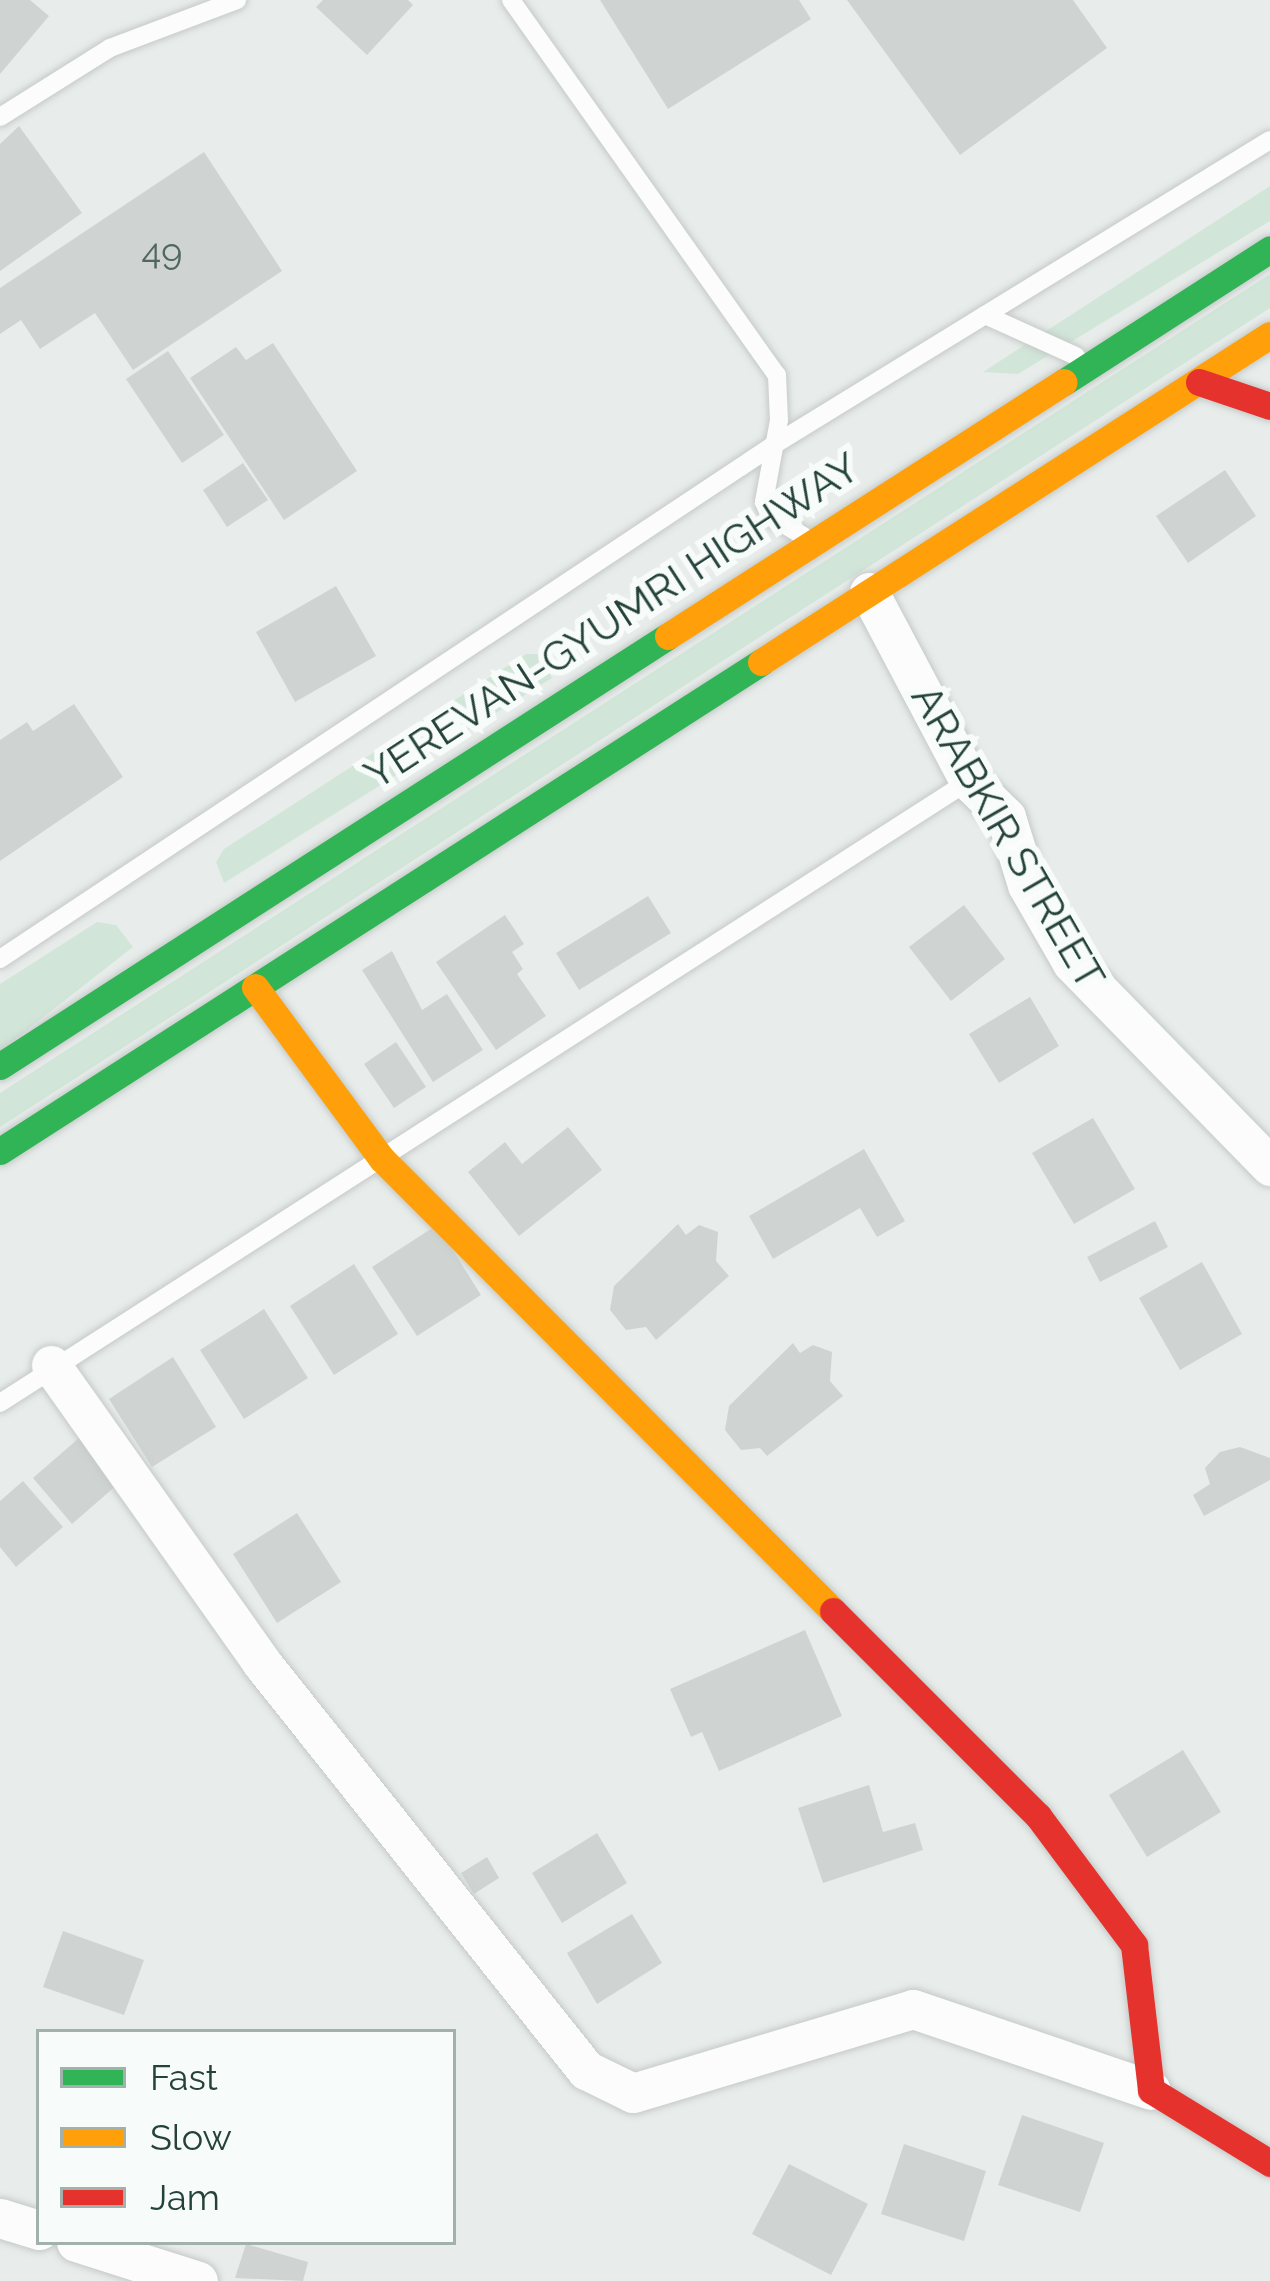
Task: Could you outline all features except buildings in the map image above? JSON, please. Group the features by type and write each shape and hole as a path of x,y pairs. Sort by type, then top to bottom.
{"main road":[{"name":"YEREVAN-GYUMRI HIGHWAY","path":"0,1066 1270,249"},
{"path":"0,1150 1270,335"},
{"path":"1199,382 1270,406"},
{"path":"255,986 382,1159 1038,1816 1134,1945 1151,2090 1270,2163"}],"street":[{"name":"ARABKIR STREET","path":"869,592 969,782 1006,817 1027,885 1072,963 1270,1166"},
{"path":"51,1364 261,1661 586,2070 633,2093 913,2009 1151,2090"},
{"path":"0,2218 36,2229"},
{"path":"85,2245 198,2281"}],"lane":[{"path":"0,117 110,48 237,0"},
{"path":"511,0 777,375 770,516 812,542"},
{"path":"0,959 772,446 1270,140"},
{"path":"985,315 1092,363"},
{"path":"0,1403 51,1364 382,1159 969,782"}],"green space":[{"path":"1270,186 1270,221 1018,374 983,372"},
{"path":"1270,274 1270,308 0,1127 0,1093"},
{"path":"526,654 539,654 552,678 224,883 216,862 224,849"},
{"path":"97,922 116,925 133,947 0,1051 0,984"}],"traffic: fast":[{"path":"1064,382 1270,249"},
{"path":"0,1066 668,636"},
{"path":"0,1151 761,662"}],"traffic: slow":[{"path":"761,662 1270,335"},
{"path":"668,636 1064,382"},
{"path":"255,987 382,1159 833,1611"}],"traffic: jam":[{"path":"1199,382 1270,406"},
{"path":"833,1611 1038,1816 1134,1945 1151,2090 1270,2163"}]}
